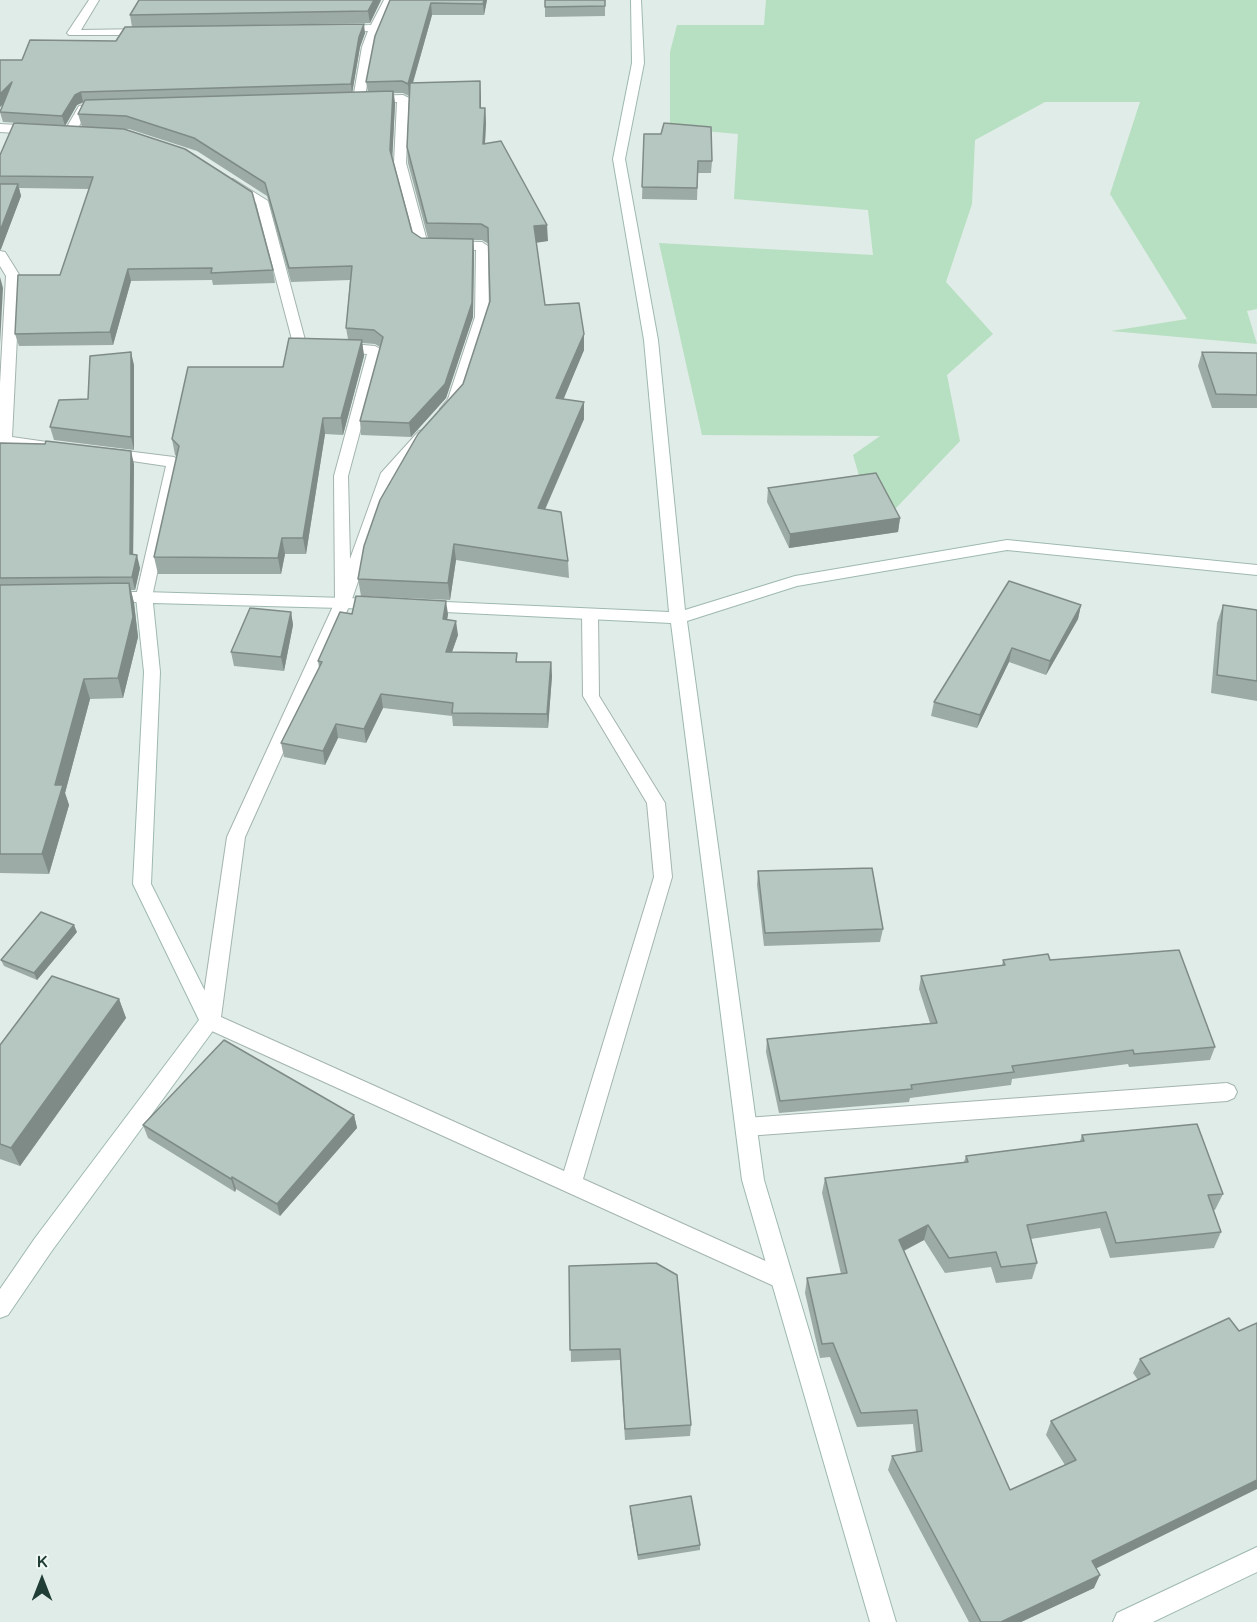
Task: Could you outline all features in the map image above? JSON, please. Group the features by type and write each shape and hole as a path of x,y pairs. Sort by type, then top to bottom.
{"street":[{"path":"94,0 73,33 154,32"},
{"path":"0,1308 43,1245 210,1021 236,837 343,602 388,473 455,400 482,317 482,246 422,245 400,163 403,98 354,100 368,47 389,0"},
{"path":"636,0 638,63 619,159 651,339 678,618 753,1180 883,1622"},
{"path":"328,29 375,28"},
{"path":"0,128 64,132 83,108 107,108"},
{"path":"222,176 262,201 299,344 375,350 341,476 343,602"},
{"path":"0,255 13,276 2,442 60,448"},
{"path":"94,452 174,462 144,597 152,672 142,884 210,1021 782,1279"},
{"path":"89,597 343,602 678,618 795,581 1007,545 1257,570"},
{"path":"571,1184 663,877 656,802 591,696 590,614"},
{"path":"746,1127 1227,1092"},
{"path":"1126,1622 1257,1559"}],"green space":[{"path":"766,0 1257,0 1257,309 1247,311 1257,344 1111,331 1187,319 1110,194 1140,102 1045,102 975,140 972,204 946,282 993,334 947,375 960,441 875,530 853,455 880,436 702,435 659,243 873,255 868,210 734,199 738,134 670,128 670,52 677,25 764,25"}],"building":[{"path":"139,0 374,0 368,11 130,15"},
{"path":"390,0 484,0 483,4 431,3 408,84 402,81 366,82 375,36"},
{"path":"545,0 605,0 605,6 545,7"},
{"path":"364,24 359,37 351,84 81,92 75,95 62,116 0,112 12,82 0,94 0,60 22,60 30,40 116,41 125,27"},
{"path":"480,81 480,108 485,108 483,144 501,141 547,225 534,226 545,305 579,303 584,334 556,398 584,402 538,508 561,512 568,561 454,544 448,583 358,579 364,546 380,500 418,434 463,384 490,301 488,228 481,224 427,223 407,147 410,83"},
{"path":"393,91 390,150 412,232 421,238 473,239 472,303 445,384 409,423 360,421 383,337 374,330 346,328 352,266 289,268 265,183 194,138 126,116 78,114 85,100"},
{"path":"14,123 124,129 185,149 252,192 273,270 211,273 212,268 128,269 110,332 15,334 18,275 60,275 93,177 0,176 0,155"},
{"path":"664,123 711,127 712,161 698,161 697,188 642,187 644,134 661,134"},
{"path":"0,184 18,184 0,231"},
{"path":"289,338 362,340 341,418 323,418 303,538 282,538 278,558 154,557 179,446 172,439 188,367 283,367"},
{"path":"131,352 131,437 50,427 59,400 88,399 90,356"},
{"path":"1202,352 1257,353 1257,395 1216,394"},
{"path":"46,441 131,451 130,554 137,555 132,577 0,578 0,443 45,444"},
{"path":"876,473 900,518 790,534 768,488"},
{"path":"1009,581 1081,605 1050,661 1012,648 980,715 934,702"},
{"path":"129,583 133,617 118,678 84,679 55,785 63,785 42,854 0,854 0,585"},
{"path":"356,596 446,601 443,619 456,621 446,652 517,653 516,662 551,662 547,714 452,713 453,703 381,694 364,729 336,724 323,751 281,743 322,662 318,661 340,612 352,614"},
{"path":"1223,605 1257,610 1257,681 1217,675"},
{"path":"250,608 291,612 281,657 231,652"},
{"path":"872,868 883,929 765,933 758,871"},
{"path":"41,912 74,925 34,973 1,960"},
{"path":"1179,950 1215,1047 1134,1054 1133,1050 1012,1066 1014,1072 911,1085 912,1089 780,1101 767,1039 937,1023 921,976 1005,965 1003,960 1048,954 1050,960"},
{"path":"52,976 119,999 11,1148 0,1144 0,1045"},
{"path":"224,1040 354,1115 277,1204 232,1177 231,1179 143,1125"},
{"path":"1197,1124 1223,1194 1208,1195 1221,1232 1116,1243 1106,1212 1027,1225 1037,1263 1001,1267 996,1252 949,1258 928,1225 899,1240 1010,1490 1076,1460 1051,1421 1150,1374 1140,1359 1229,1318 1239,1331 1257,1323 1257,1480 1092,1561 1100,1575 1001,1622 981,1622 892,1456 922,1451 917,1410 861,1413 833,1343 822,1344 807,1278 847,1273 825,1178 968,1162 966,1156 1084,1141 1082,1135"},
{"path":"656,1263 677,1275 691,1425 625,1429 620,1349 570,1350 569,1266"},
{"path":"691,1496 700,1545 638,1555 630,1506"}]}
